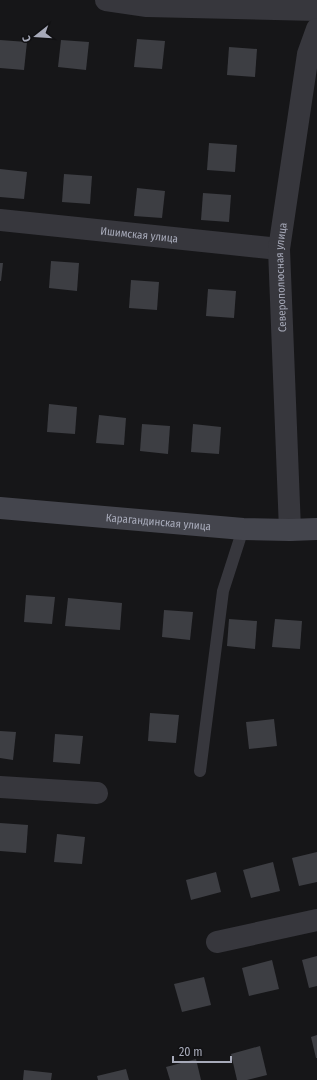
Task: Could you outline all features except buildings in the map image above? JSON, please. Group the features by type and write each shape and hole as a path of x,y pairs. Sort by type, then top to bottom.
{"street":[{"path":"106,0 147,6 317,10"},
{"name":"Северополюсная улица","path":"290,530 279,249 308,54 317,28"},
{"name":"Ишимская улица","path":"0,220 279,249"},
{"name":"Карагандинская улица","path":"0,508 243,529 290,530 317,528"},
{"path":"0,787 97,793"},
{"path":"217,942 317,920"}],"lane":[{"path":"200,770 223,591 243,529"}]}
